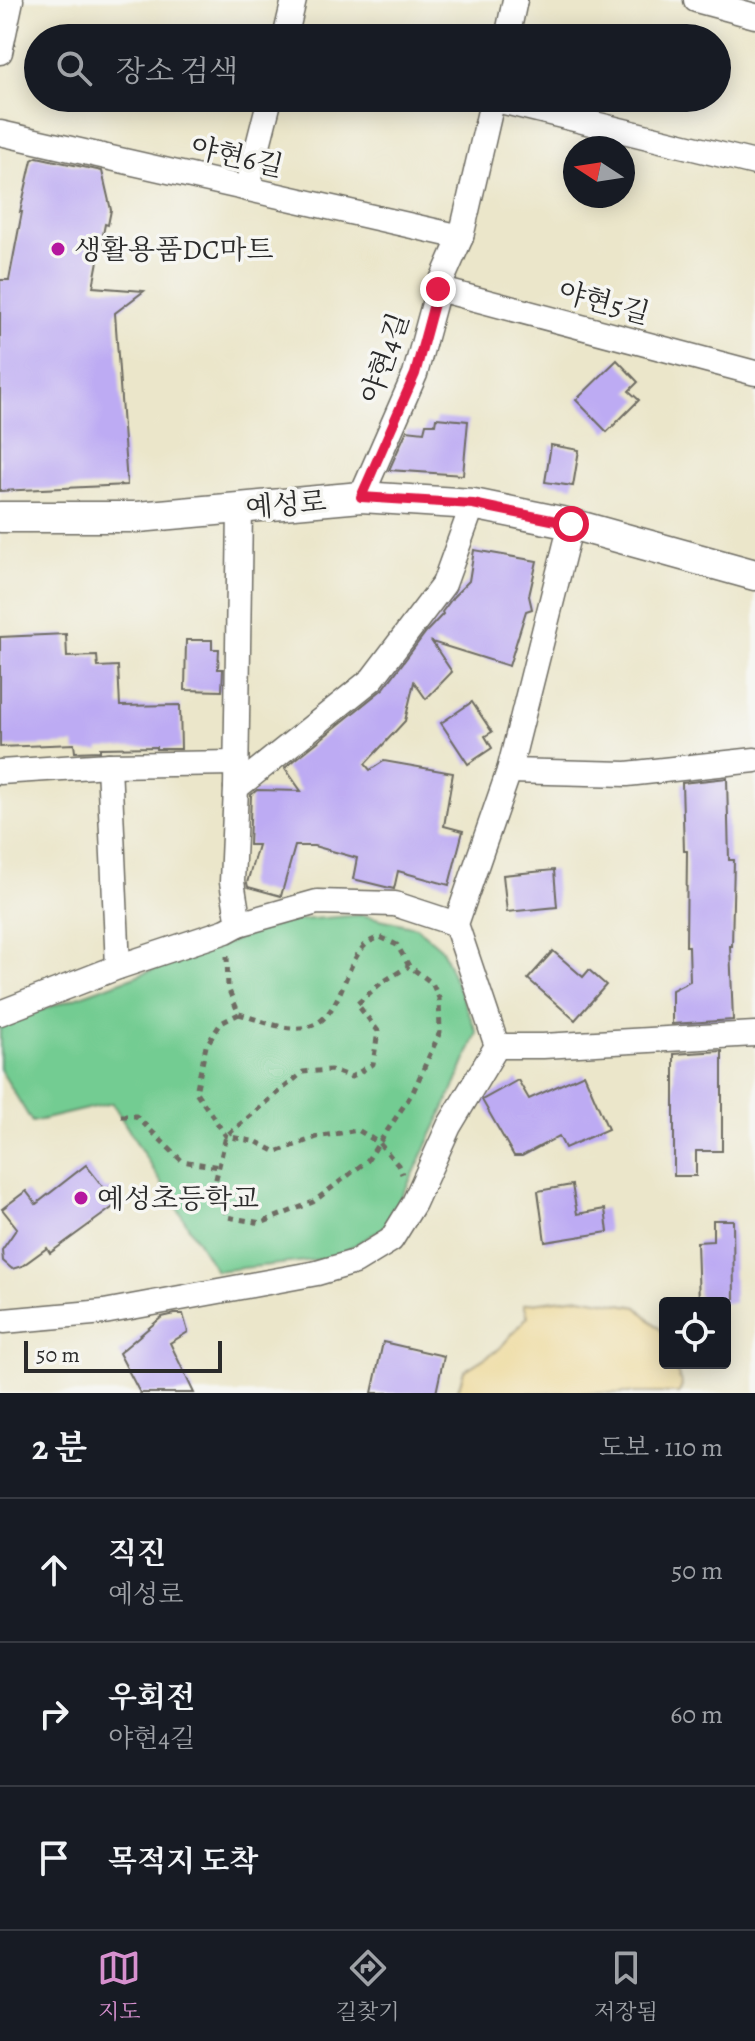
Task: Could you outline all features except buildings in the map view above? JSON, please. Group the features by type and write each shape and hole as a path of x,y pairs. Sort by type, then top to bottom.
{"street":[{"path":"0,52 11,0"},
{"path":"288,24 294,0"},
{"path":"510,24 515,0"},
{"path":"696,0 755,16"},
{"path":"247,189 266,112"},
{"name":"야현4길","path":"361,497 415,374 438,289 461,237 489,112"},
{"path":"545,112 755,163"},
{"name":"야현6길","path":"0,133 461,237"},
{"name":"야현5길","path":"438,289 755,373"},
{"name":"예성로","path":"0,517 138,517 361,497 473,504 571,524 755,575"},
{"path":"236,788 372,679 444,584 473,504"},
{"path":"232,927 240,508"},
{"path":"4,1321 104,1312 317,1273 355,1262 391,1240 414,1203 449,1126 497,1046 456,924 509,771 571,524"},
{"path":"509,771 627,774 755,760"},
{"path":"0,772 109,765 235,763"},
{"path":"109,765 118,967"},
{"path":"0,1013 232,927 317,902 395,904 456,924"},
{"path":"497,1046 755,1034"}],"path":[{"path":"232,927 228,988 239,1014"},
{"path":"409,966 381,983 357,1004 378,1031 373,1064 351,1077 331,1070 303,1072 226,1136 215,1183 227,1217 261,1223 313,1202 367,1161 379,1143 413,1092 440,1032 439,998 432,983 409,966 397,945 380,937 366,943 330,1013 310,1027 289,1028 239,1014 221,1023 206,1046 196,1092 226,1136 257,1142 276,1152 317,1137 358,1130 379,1143 398,1165 414,1203"},
{"path":"121,1116 136,1116 182,1161 219,1167"}],"green space":[{"path":"362,915 416,927 442,949 477,1033 413,1175 384,1228 333,1258 216,1271 112,1103 32,1122 0,1069 0,1025 288,921"}],"sand":[{"path":"580,1297 637,1307 659,1328 659,1369 676,1369 682,1386 679,1393 457,1393 464,1371 499,1349 528,1316 524,1304"}],"place":[{"name":"생활용품DC마트","path":"58,249"},
{"name":"예성초등학교","path":"81,1198"}],"route":[{"path":"438,289 415,374 361,497 473,504 571,524"}]}
